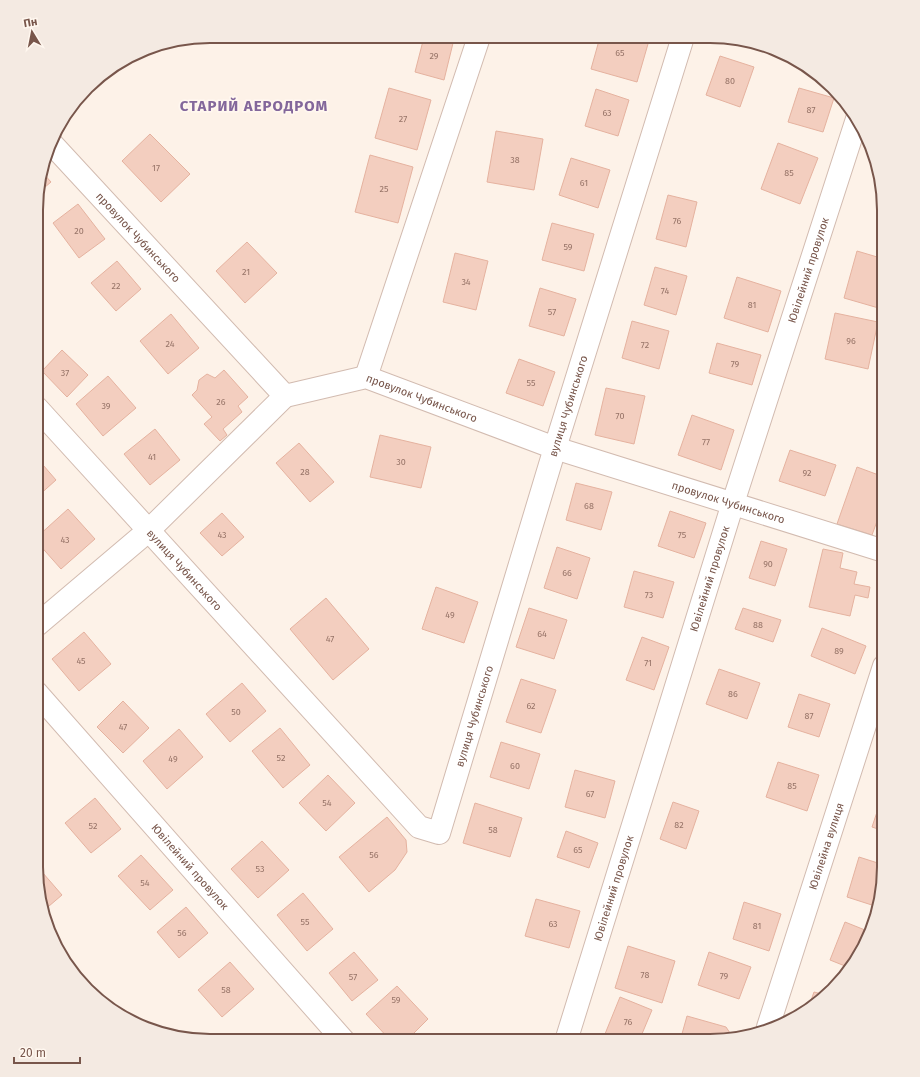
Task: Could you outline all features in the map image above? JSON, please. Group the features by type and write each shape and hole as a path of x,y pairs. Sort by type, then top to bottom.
{"street":[{"path":"366,377 477,43"},
{"name":"вулиця Чубинського","path":"43,415 419,827 439,833 555,448 682,43"},
{"name":"Ювілейний провулок","path":"568,1034 733,503 855,127"},
{"name":"провулок Чубинського","path":"55,148 285,396 366,377 555,448 877,549"},
{"path":"43,619 148,531 285,396"},
{"name":"Ювілейна вулиця","path":"769,1023 877,688"},
{"name":"Ювілейний провулок","path":"43,700 338,1034"}],"building":[{"path":"422,43 453,43 444,80 415,72"},
{"path":"598,43 648,43 637,82 591,69"},
{"path":"720,56 754,67 740,107 706,95"},
{"path":"389,88 431,100 417,150 375,138"},
{"path":"799,88 834,98 823,132 788,122"},
{"path":"596,89 629,100 618,136 585,126"},
{"path":"496,131 543,139 534,190 487,182"},
{"path":"150,134 190,174 161,202 122,161"},
{"path":"778,143 818,158 800,204 761,189"},
{"path":"370,155 413,167 398,223 355,212"},
{"path":"571,158 610,170 598,208 559,195"},
{"path":"46,177 51,182 44,188"},
{"path":"668,195 697,202 686,247 656,239"},
{"path":"78,204 105,239 79,258 53,223"},
{"path":"552,223 594,234 584,271 542,260"},
{"path":"247,242 277,273 245,303 216,271"},
{"path":"857,251 877,257 877,308 844,298"},
{"path":"455,253 488,261 476,310 443,302"},
{"path":"117,261 141,289 116,311 91,283"},
{"path":"655,267 687,276 676,315 644,305"},
{"path":"737,277 781,291 768,332 724,318"},
{"path":"540,288 576,299 564,336 529,326"},
{"path":"835,313 877,322 868,369 825,359"},
{"path":"171,314 199,348 168,374 140,341"},
{"path":"632,321 669,331 659,369 622,358"},
{"path":"717,343 761,355 752,385 709,373"},
{"path":"62,350 88,375 67,397 43,372 43,370"},
{"path":"519,359 555,372 543,406 506,393"},
{"path":"224,370 248,397 238,406 242,412 223,429 227,435 220,441 204,424 212,417 192,395 197,390 199,380 207,374 215,378"},
{"path":"108,376 136,408 103,436 76,404"},
{"path":"606,388 645,396 634,444 595,435"},
{"path":"692,415 734,430 721,470 678,455"},
{"path":"155,429 180,460 150,485 124,454"},
{"path":"380,435 431,447 421,488 370,477"},
{"path":"299,443 334,482 310,502 276,463"},
{"path":"790,450 836,465 825,496 779,481"},
{"path":"43,465 56,480 43,492"},
{"path":"857,467 877,474 877,521 872,535 837,524"},
{"path":"576,483 612,492 601,530 566,520"},
{"path":"68,509 95,539 61,569 43,549 43,532"},
{"path":"670,511 706,523 694,558 658,546"},
{"path":"222,513 244,537 222,556 200,533"},
{"path":"761,541 787,549 775,586 749,578"},
{"path":"557,547 590,558 577,599 544,588"},
{"path":"823,549 843,553 840,568 857,572 854,584 870,587 868,598 855,595 850,616 809,607"},
{"path":"634,571 674,582 663,618 624,607"},
{"path":"436,587 478,602 464,643 422,629"},
{"path":"326,598 369,649 333,680 290,629"},
{"path":"529,608 567,620 554,659 516,647"},
{"path":"743,608 781,620 773,642 735,629"},
{"path":"822,628 866,646 855,674 811,656"},
{"path":"84,632 111,664 79,691 52,659"},
{"path":"642,637 669,647 654,690 626,680"},
{"path":"719,669 760,683 747,719 706,704"},
{"path":"521,679 556,690 541,733 506,722"},
{"path":"242,683 266,711 230,742 206,714"},
{"path":"799,694 830,704 819,737 788,727"},
{"path":"123,701 149,728 123,753 97,727"},
{"path":"280,728 310,765 283,788 252,751"},
{"path":"179,729 203,757 167,789 143,761"},
{"path":"501,742 540,754 529,789 490,777"},
{"path":"778,762 819,775 807,811 766,797"},
{"path":"575,770 615,781 605,818 565,807"},
{"path":"328,775 355,803 326,831 299,803"},
{"path":"95,798 121,829 91,853 65,823"},
{"path":"673,802 699,811 686,849 660,839"},
{"path":"475,803 522,818 510,857 463,843"},
{"path":"877,812 877,829 872,827"},
{"path":"387,817 406,840 407,852 395,870 369,892 339,857"},
{"path":"566,831 598,843 589,868 557,857"},
{"path":"262,841 289,870 258,898 231,869"},
{"path":"141,855 173,890 150,910 118,876"},
{"path":"859,857 877,863 876,889 872,905 847,897"},
{"path":"43,873 62,895 48,907 44,889"},
{"path":"303,893 333,929 307,951 277,915"},
{"path":"536,899 580,911 569,948 525,936"},
{"path":"744,902 781,914 769,951 733,939"},
{"path":"186,907 208,933 179,958 157,932"},
{"path":"845,922 864,930 855,951 845,966 830,960"},
{"path":"628,946 675,961 662,1003 615,988"},
{"path":"354,952 378,980 352,1001 329,973"},
{"path":"709,952 751,967 739,999 698,985"},
{"path":"230,962 254,989 222,1017 198,990"},
{"path":"397,986 428,1019 413,1034 385,1034 366,1014"},
{"path":"814,992 820,993 812,1000 811,1001"},
{"path":"620,997 652,1010 642,1034 605,1034"},
{"path":"687,1016 726,1027 730,1033 721,1034 682,1034"}],"district":[{"name":"СТАРИЙ АЕРОДРОМ","path":"254,106"}]}
